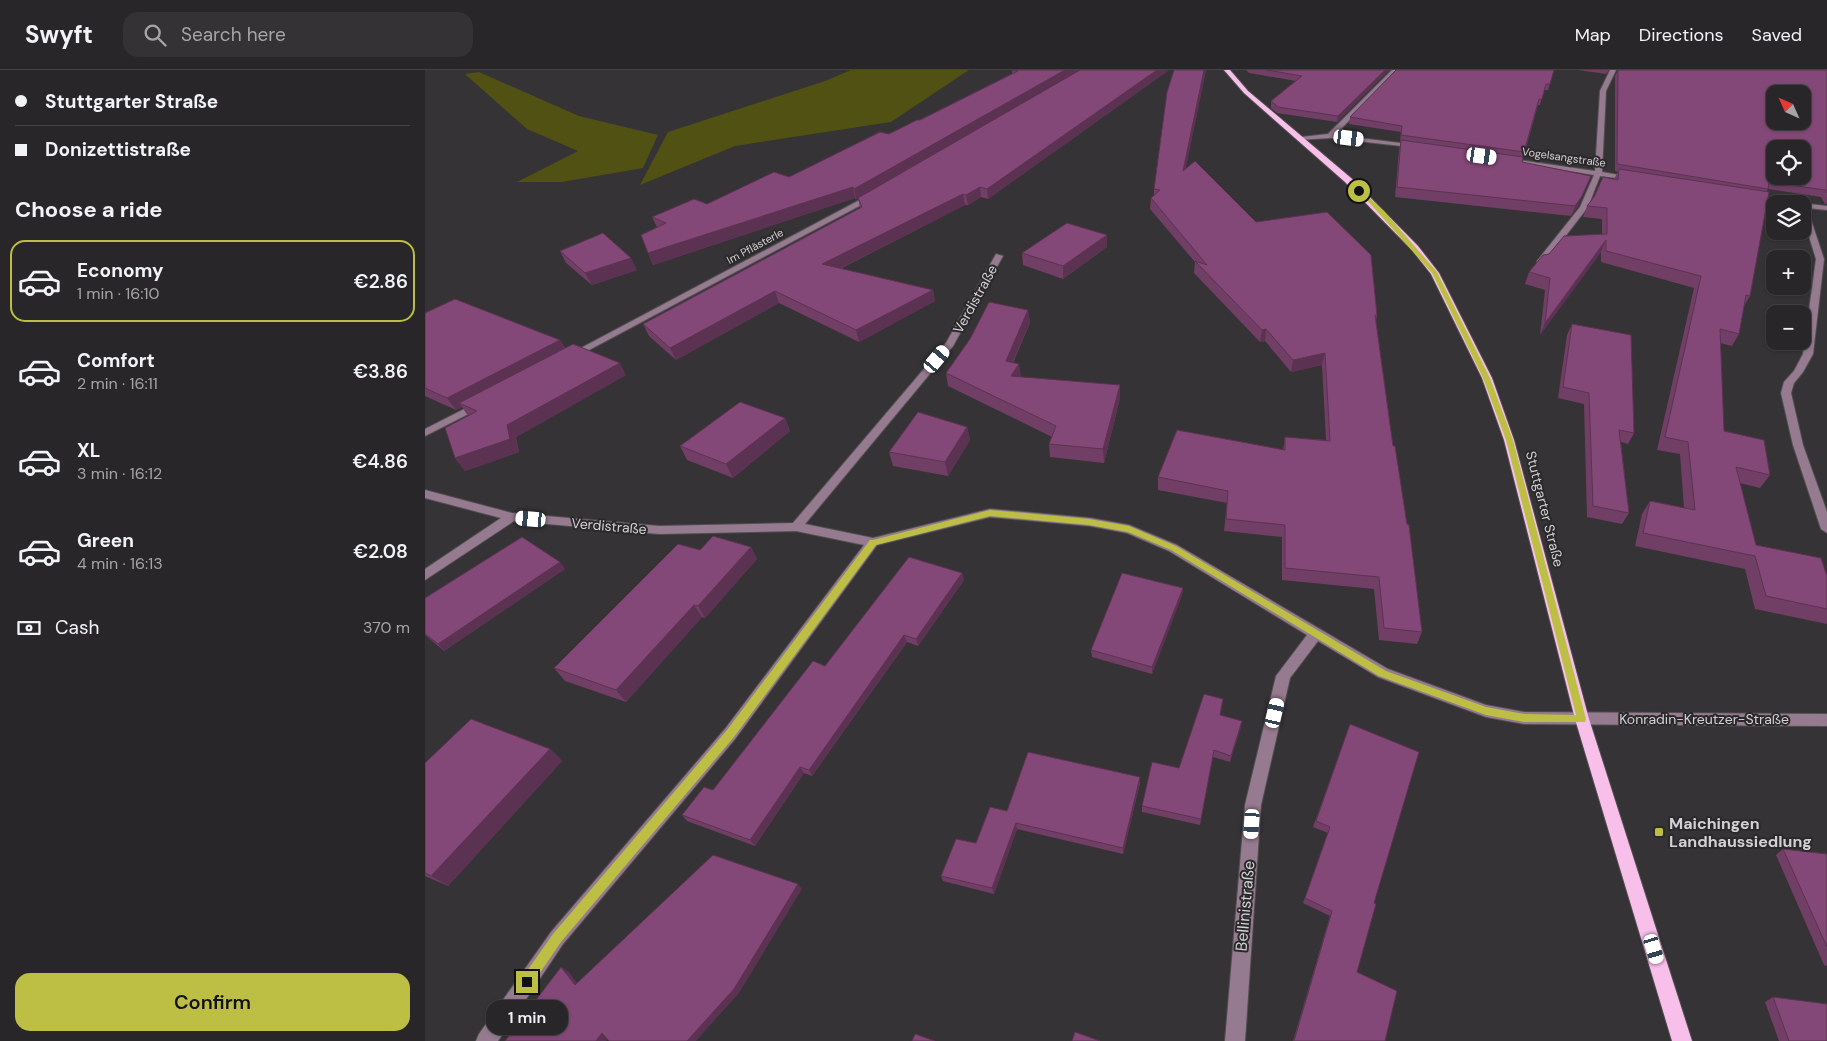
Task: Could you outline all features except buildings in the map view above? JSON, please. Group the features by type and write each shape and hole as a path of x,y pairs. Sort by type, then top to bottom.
{"main road":[{"name":"Stuttgarter Straße","path":"1227,70 1246,92 1382,212 1415,248 1435,272 1487,378 1509,440 1582,719 1683,1041"}],"street":[{"path":"1330,136 1395,70"},
{"path":"1540,263 1584,207 1598,173 1603,90 1613,70"},
{"path":"1301,139 1330,136 1425,148"},
{"name":"Vogelsangstraße","path":"1501,159 1637,179"},
{"name":"Im Pflästerle","path":"565,359 881,192"},
{"path":"1743,196 1766,200"},
{"path":"1811,207 1827,208"},
{"path":"1811,231 1820,259 1808,354 1798,372 1789,382 1786,393 1798,445 1827,528"},
{"name":"Verdistraße","path":"796,527 950,344 999,256"},
{"path":"425,433 486,401"},
{"name":"Verdistraße","path":"425,494 512,517 659,530 796,527 873,542 990,513 1089,522 1129,529 1173,548 1315,635 1383,674 1486,711 1524,718 1582,719"},
{"path":"425,575 512,517"},
{"path":"486,1041 557,938 730,734 873,542"},
{"name":"Bellinistraße","path":"1235,1041 1253,805 1283,676 1315,635"},
{"name":"Konradin-Kreutzer-Straße","path":"1582,719 1827,720"}],"shaded area":[{"path":"851,70 969,70 891,122 735,146 640,185 668,132 825,81"},
{"path":"479,72 579,116 658,135 643,168 562,182 517,182 578,151 527,129 465,74"}],"place":[{"name":"Maichingen Landhaussiedlung","path":"1659,832"}],"route":[{"path":"527,982 557,938 730,734 873,542 990,513 1089,522 1129,529 1173,548 1315,635 1383,674 1486,711 1524,718 1582,719 1509,440 1487,378 1435,272 1382,212 1359,191"}]}
